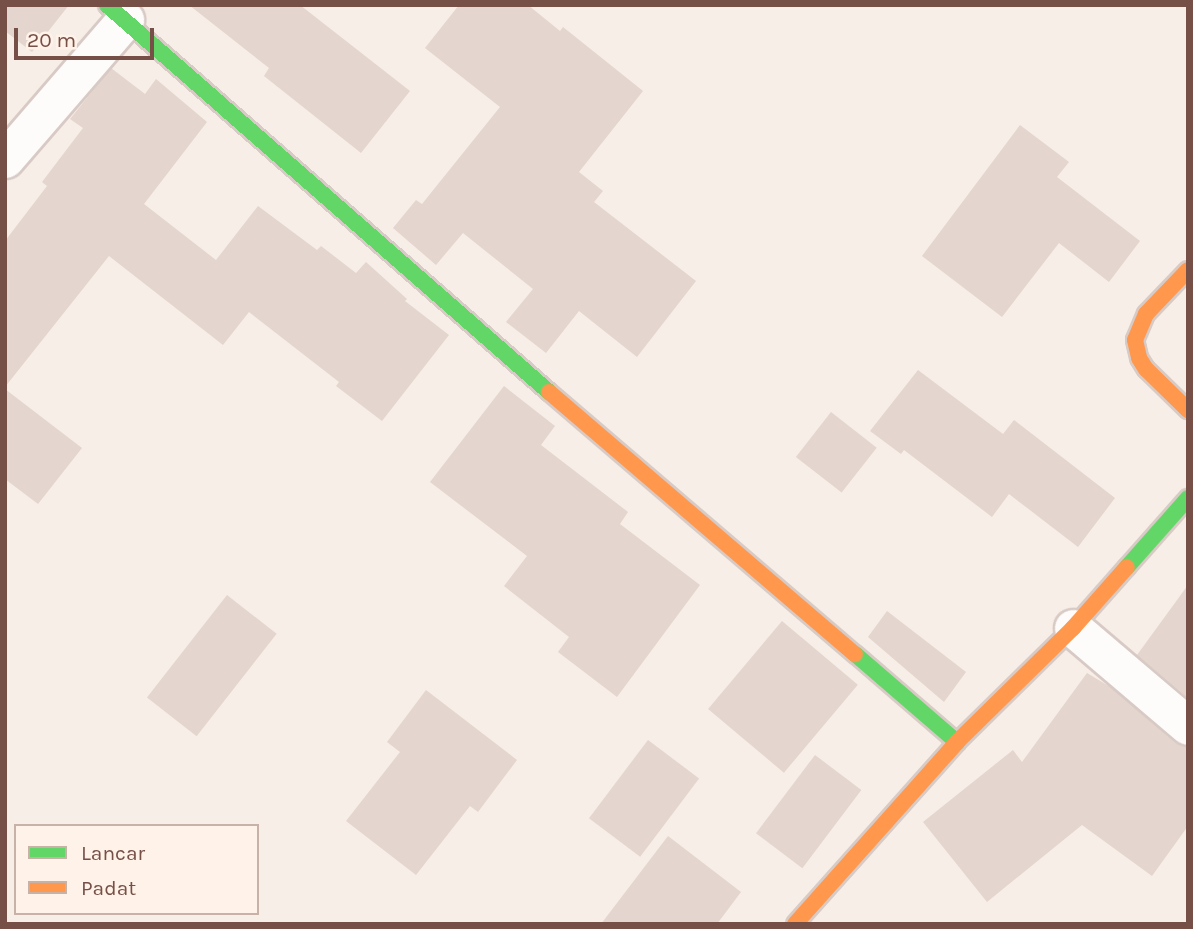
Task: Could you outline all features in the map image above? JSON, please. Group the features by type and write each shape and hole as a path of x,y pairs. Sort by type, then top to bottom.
{"street":[{"path":"5,159 116,12 450,307 957,742"},
{"path":"1188,270 1146,314 1136,332 1135,340 1139,358 1146,369 1188,410"},
{"path":"795,924 957,742 1073,628 1188,498"},
{"path":"1073,628 1188,726"}],"building":[{"path":"5,5 69,5 32,52 5,31"},
{"path":"189,5 300,5 410,91 361,153 264,76 269,68"},
{"path":"459,5 528,5 560,31 563,27 643,91 579,172 603,191 594,202 696,281 637,357 579,311 546,353 506,322 533,289 463,233 436,265 393,228 416,200 422,204 500,107 425,48"},
{"path":"111,68 145,94 156,79 207,122 144,204 216,260 258,206 317,250 321,246 356,273 366,262 407,299 405,301 449,335 382,421 336,386 339,382 249,312 223,345 109,256 5,387 5,241 47,186 42,182 83,128 70,119"},
{"path":"1020,125 1069,162 1057,177 1140,241 1109,282 1059,243 1002,317 922,256"},
{"path":"918,370 1003,434 1014,420 1115,498 1078,547 1009,494 992,517 904,450 901,454 870,431"},
{"path":"504,386 555,426 541,445 628,512 620,524 700,585 617,697 558,652 569,637 504,586 527,556 430,482"},
{"path":"5,389 82,448 38,504 5,479"},
{"path":"831,412 877,448 842,493 796,457"},
{"path":"1188,585 1188,698 1137,655"},
{"path":"227,595 277,634 197,736 147,697"},
{"path":"887,611 966,672 944,702 868,637"},
{"path":"782,621 858,685 784,773 708,709"},
{"path":"1087,673 1112,688 1174,742 1188,746 1188,826 1152,876 1082,825 987,902 923,822 1013,750 1022,762"},
{"path":"426,690 517,760 478,812 470,806 416,875 346,821 400,752 387,742"},
{"path":"648,740 699,779 640,857 589,818"},
{"path":"815,755 861,790 802,868 756,833"},
{"path":"668,836 741,892 717,924 601,924"}],"traffic: fast":[{"path":"107,5 549,392"},
{"path":"1127,567 1188,498"},
{"path":"855,654 957,742"}],"traffic: slow":[{"path":"1188,270 1146,314 1135,340 1139,358 1146,369 1188,410"},
{"path":"549,392 855,654"},
{"path":"795,924 957,742 1073,628 1127,567"}]}
